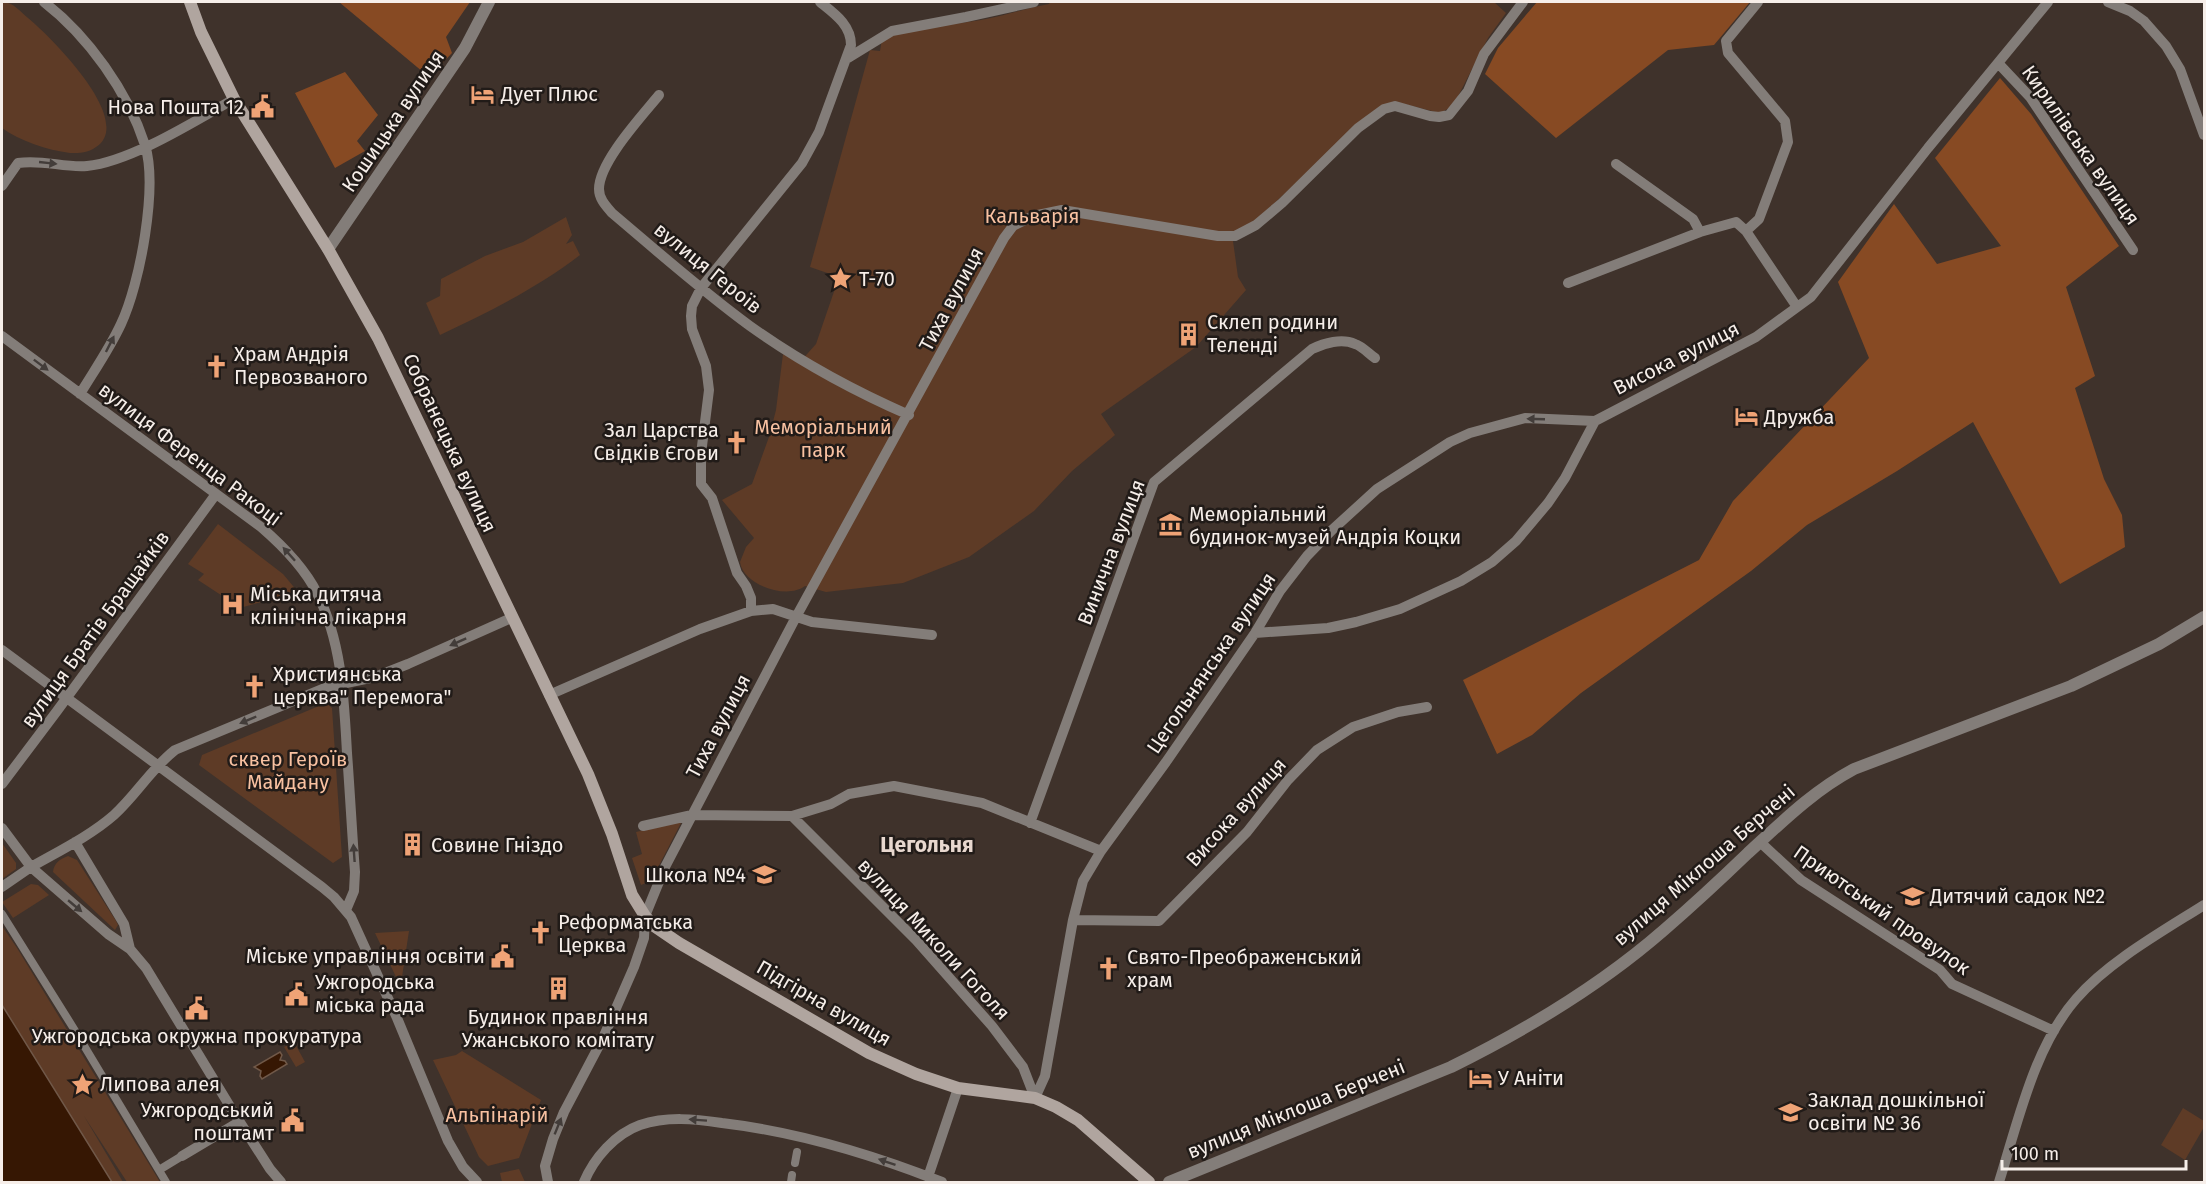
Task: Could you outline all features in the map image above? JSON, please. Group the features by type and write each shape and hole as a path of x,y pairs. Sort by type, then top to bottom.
{"main road":[{"name":"Собранецька вулиця","path":"190,2 201,32 234,99 328,249 378,338 588,774 612,834 632,895 645,916"},
{"name":"Підгірна вулиця","path":"645,916 654,926 679,943 798,1011 841,1039 916,1074 958,1088 1035,1098 1056,1107 1078,1120 1149,1182"}],"street":[{"path":"44,2 58,12 80,35 105,68 118,89 146,147 149,187 143,247 136,281 122,323 80,394"},
{"name":"Кошицька вулиця","path":"328,249 465,48 487,7 496,2"},
{"path":"750,611 751,598 747,586 737,573 712,498 701,484 700,454 709,390 706,366 692,329 692,306 701,288 802,163 819,132 848,58 851,36 846,25 820,2"},
{"path":"848,58 892,31 1034,2"},
{"name":"Тиха вулиця","path":"548,1182 545,1166 553,1139 603,1038 634,968 644,938 645,916 665,867 796,617 909,415 1004,238 1013,226 1033,216 1062,210 1218,236 1235,236 1244,232 1282,203 1358,128 1384,109 1395,106 1430,116 1449,115 1468,91 1484,54 1523,2"},
{"path":"1746,231 1759,219 1788,142 1785,121 1728,52 1726,41 1758,2"},
{"name":"Висока вулиця","path":"1595,421 1756,337 1811,297 1928,148 2048,2"},
{"path":"2108,2 2130,11 2144,21 2166,46 2180,69 2205,135"},
{"name":"Кирилівська вулиця","path":"1998,63 2030,97 2133,250"},
{"name":"вулиця Героїв","path":"659,95 619,144 603,174 599,188 602,202 701,288 751,326 878,402 909,415"},
{"path":"2,186 18,163 31,161 85,167 98,165 146,147 234,99"},
{"path":"1616,164 1693,219 1700,232"},
{"path":"1568,283 1700,232 1736,222 1746,231 1797,307"},
{"name":"вулиця Ференца Ракоці","path":"2,336 261,527 298,564 316,590 336,645 342,683 355,872 354,891 346,910"},
{"name":"Винична вулиця","path":"1030,823 1154,482 1312,349 1334,342 1354,343 1375,358"},
{"name":"Цегольнянська вулиця","path":"1035,1098 1045,1076 1073,920 1083,881 1101,851 1255,633 1280,591 1307,556 1359,505 1407,468 1460,437 1525,418 1595,421"},
{"path":"1255,633 1328,628 1378,616 1400,609 1461,581 1492,562 1516,541 1548,502 1565,478 1595,421"},
{"name":"вулиця Братів Бращайків","path":"2,784 216,494"},
{"path":"549,695 670,641 750,611 773,609 812,622 932,635"},
{"name":"вулиця Міклоша Берчені","path":"1169,1182 1451,1067 1512,1035 1621,964 1662,931 1799,806 1822,788 1854,769 2071,686 2159,644 2205,617"},
{"path":"2,887 31,867 93,831 114,814 158,764 175,750 327,687 386,673 511,618"},
{"path":"2,650 322,887 346,910 361,937 397,1018 448,1141 463,1167 475,1180"},
{"name":"Висока вулиця","path":"1073,920 1160,921 1247,832 1288,780 1317,750 1353,727 1398,712 1427,707"},
{"path":"643,826 692,815 792,816 831,804 849,794 894,786 982,803 1101,851"},
{"name":"вулиця Миколи Гоголя","path":"792,816 916,940 992,1026 1023,1067 1035,1098"},
{"path":"2,828 31,867 108,934 130,949 146,968 239,1122 281,1182"},
{"path":"75,842 124,924 130,949"},
{"name":"Приютський провулок","path":"1760,842 1801,880 1940,970 1952,984 2054,1031"},
{"path":"2000,1182 2040,1059 2054,1031 2076,999 2101,974 2205,905"},
{"path":"2,914 166,1182"},
{"path":"928,1177 958,1088"},
{"path":"584,1182 607,1147 626,1133 640,1125 679,1119 747,1125 799,1135 866,1155 942,1182"},
{"path":"159,1170 239,1122"},
{"path":"795,1163 797,1152"}],"green space":[{"path":"2,2 16,7 54,42 70,60 98,100 105,118 105,135 93,149 74,153 52,150 25,141 2,128"},
{"name":"Кальварія","path":"1050,2 1494,2 1506,13 1488,38 1453,106 1440,113 1396,102 1309,171 1253,223 1232,234 1238,277 1246,290 1196,347 1101,414 1115,435 1072,471 1034,511 969,557 903,583 826,592 805,586 788,591 767,588 749,577 743,570 740,562 746,547 754,538 722,500 752,484 776,410 783,354 800,362 816,344 839,277 810,267 870,50 880,51 882,39 894,35 994,17"},
{"path":"566,217 572,235 566,244 573,241 580,255 512,299 440,335 426,303 440,296 441,279 485,256 523,242"},
{"path":"218,524 283,574 303,598 281,603 265,601 236,609 227,599 198,580 204,574 188,564"},
{"name":"сквер Героїв Майдану","path":"326,703 332,708 342,857 333,863 199,765 202,755"},
{"path":"682,821 651,881 641,885 632,858 642,854 636,832"},
{"path":"2,843 16,863 16,869 2,879"},
{"path":"68,856 77,860 116,921 118,925 115,930 53,872 58,862"},
{"path":"31,884 38,885 49,895 13,918 2,902"},
{"name":"Липова алея","path":"2,926 160,1182 127,1182 84,1116 123,1182 112,1182 2,1005"},
{"path":"409,931 402,977 397,979 375,933"},
{"path":"294,1042 305,1062 296,1067 284,1047"},
{"name":"Альпінарій","path":"462,1051 541,1100 519,1158 488,1166 479,1157 433,1060 456,1055"},
{"path":"2183,1108 2204,1121 2204,1127 2185,1160 2161,1145"},
{"path":"519,1169 525,1182 502,1182 500,1173"}],"shaded area":[{"path":"339,2 470,2 446,37 452,53 429,77"},
{"path":"1537,2 1750,2 1714,45 1668,50 1556,138 1485,74 1498,48"},
{"path":"345,72 378,115 357,141 365,151 335,168 295,93"},
{"path":"2000,78 2031,114 2119,246 2066,287 2095,376 2075,388 2104,479 2122,515 2125,547 2060,584 1973,422 1807,525 1751,571 1581,693 1532,735 1497,754 1463,680 1699,560 1733,501 1869,358 1838,282 1894,204 1937,264 2001,246 1935,158"},
{"path":"2,1005 112,1182 2,1182"},
{"path":"280,1052 282,1055 280,1060 287,1064 262,1079 261,1071 254,1067"}],"place":[{"name":"Дует Плюс","path":"483,94"},
{"name":"Нова Пошта 12","path":"262,107"},
{"name":"Т-70","path":"841,279"},
{"name":"Склеп родини Теленді","path":"1189,334"},
{"name":"Храм Андрія Первозваного","path":"216,366"},
{"name":"Дружба","path":"1746,417"},
{"name":"Зал Царства Свідків Єгови","path":"737,442"},
{"name":"Меморіальний будинок-музей Андрія Коцки","path":"1171,525"},
{"name":"Міська дитяча клінічна лікарня","path":"232,605"},
{"name":"Християнська церква\" Перемога\"","path":"255,686"},
{"name":"Совине Гніздо","path":"413,845"},
{"name":"Школа №4","path":"764,875"},
{"name":"Дитячий садок №2","path":"1912,896"},
{"name":"Реформатська Церква","path":"540,933"},
{"name":"Міське управління освіти","path":"503,956"},
{"name":"Свято-Преображенський храм","path":"1109,968"},
{"name":"Будинок правління Ужанського комітату","path":"558,989"},
{"name":"Ужгородська міська рада","path":"297,994"},
{"name":"Ужгородська окружна прокуратура","path":"197,1009"},
{"name":"У Аніти","path":"1480,1078"},
{"name":"Липова алея","path":"82,1084"},
{"name":"Заклад дошкільної освіти № 36","path":"1790,1112"},
{"name":"Ужгородський поштамт","path":"292,1121"}],"district":[{"name":"Цегольня","path":"927,845"}],"park label":[{"name":"Меморіальний парк","path":"823,438"}]}
